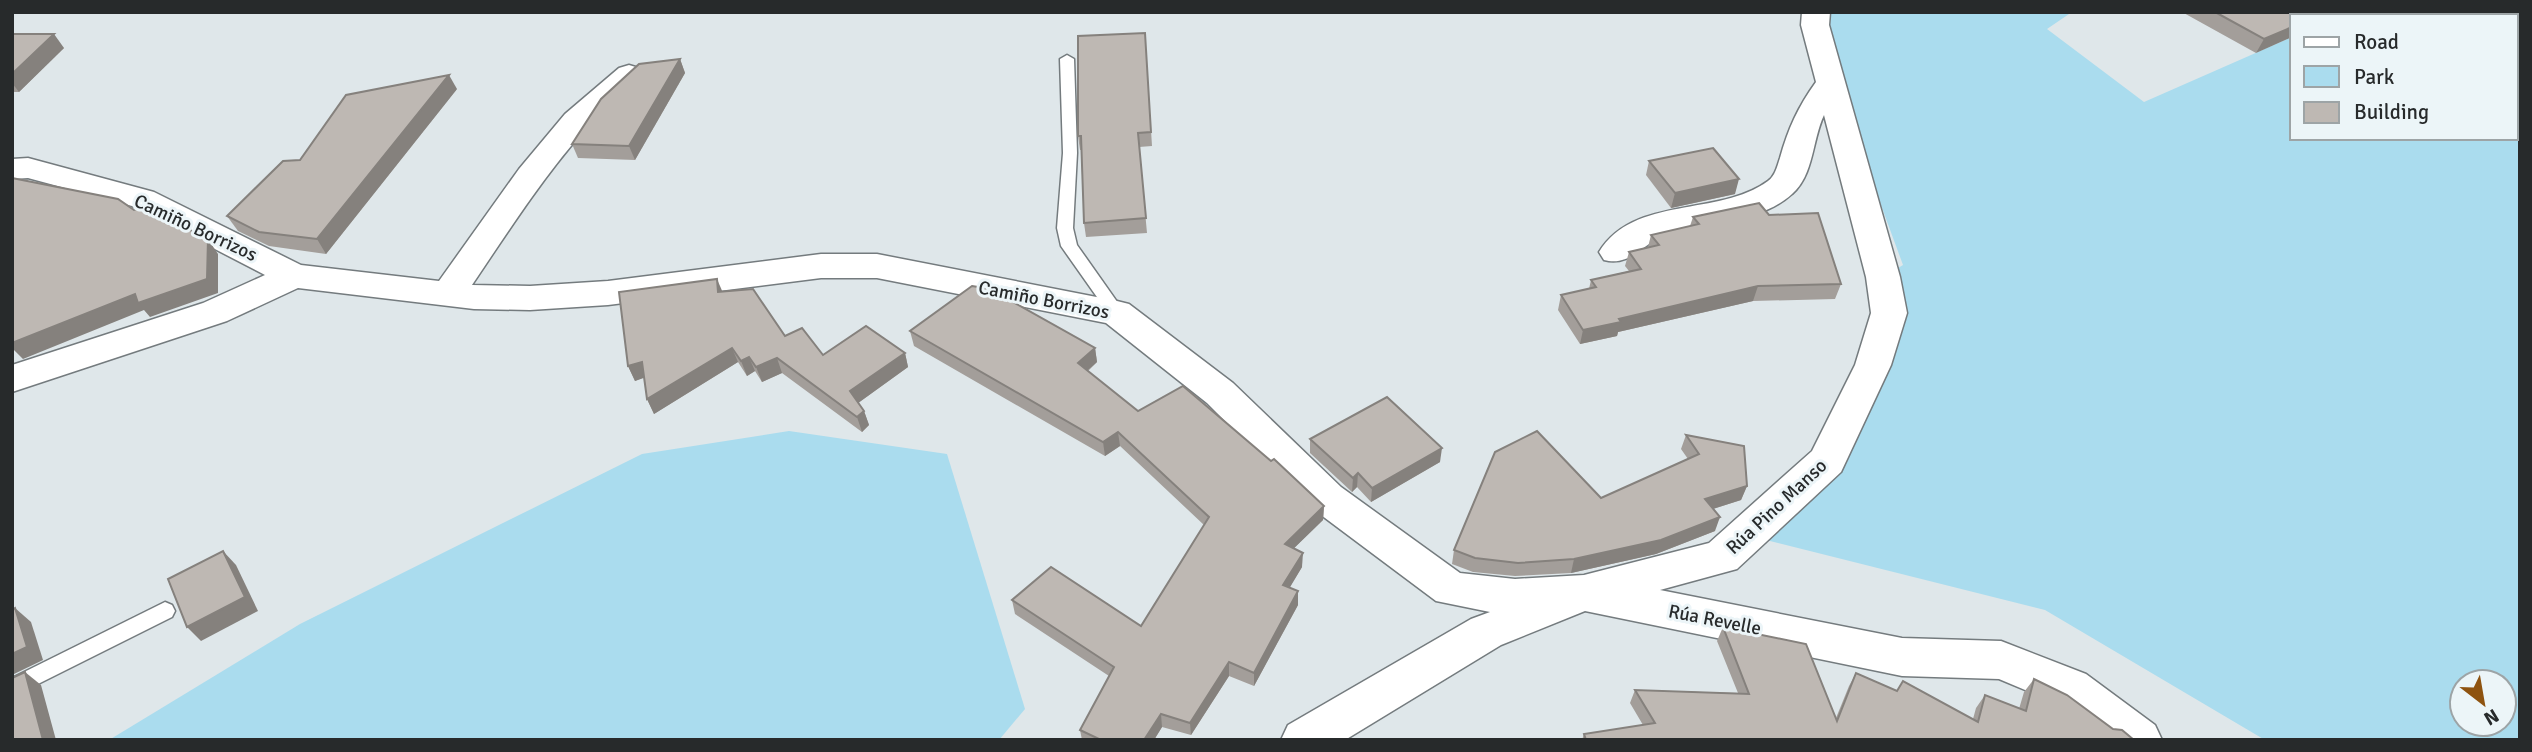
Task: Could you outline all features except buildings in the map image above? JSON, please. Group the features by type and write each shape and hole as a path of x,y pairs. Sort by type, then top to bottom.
{"street":[{"name":"Rúa Pino Manso","path":"1584,593 1722,556 1827,461 1868,377 1889,313 1883,277 1815,25 1816,12"},
{"path":"448,294 523,183 596,98 629,74"},
{"path":"1616,252 1637,234 1671,223 1729,211 1759,200 1782,187 1791,172 1803,129 1830,82"},
{"name":"Camiño Borrizos","path":"12,169 28,168 143,199 294,276 448,294 530,298 608,293 821,267 877,266 1117,313 1220,393 1327,498 1451,589 1515,597 1584,593"},
{"name":"Camiño Borrizos","path":"12,379 215,312 294,276"},
{"path":"1304,740 1486,632 1584,593"},
{"name":"Rúa Revelle","path":"1584,593 1902,657 2001,660 2070,688 2138,740"}],"lane":[{"path":"1067,59 1070,153 1065,228 1069,246 1117,313"},
{"path":"12,688 165,611"}],"green space":[{"path":"1824,12 2072,12 2047,29 2144,102 2290,38 2290,140 2518,140 2518,26 2520,27 2520,740 2265,740 2045,610 1746,535 1827,461 1883,277 1903,265 1815,25"},
{"path":"2493,12 2496,14 2345,14"},
{"path":"789,431 947,454 1025,709 999,740 109,740 300,624 642,454"}]}
